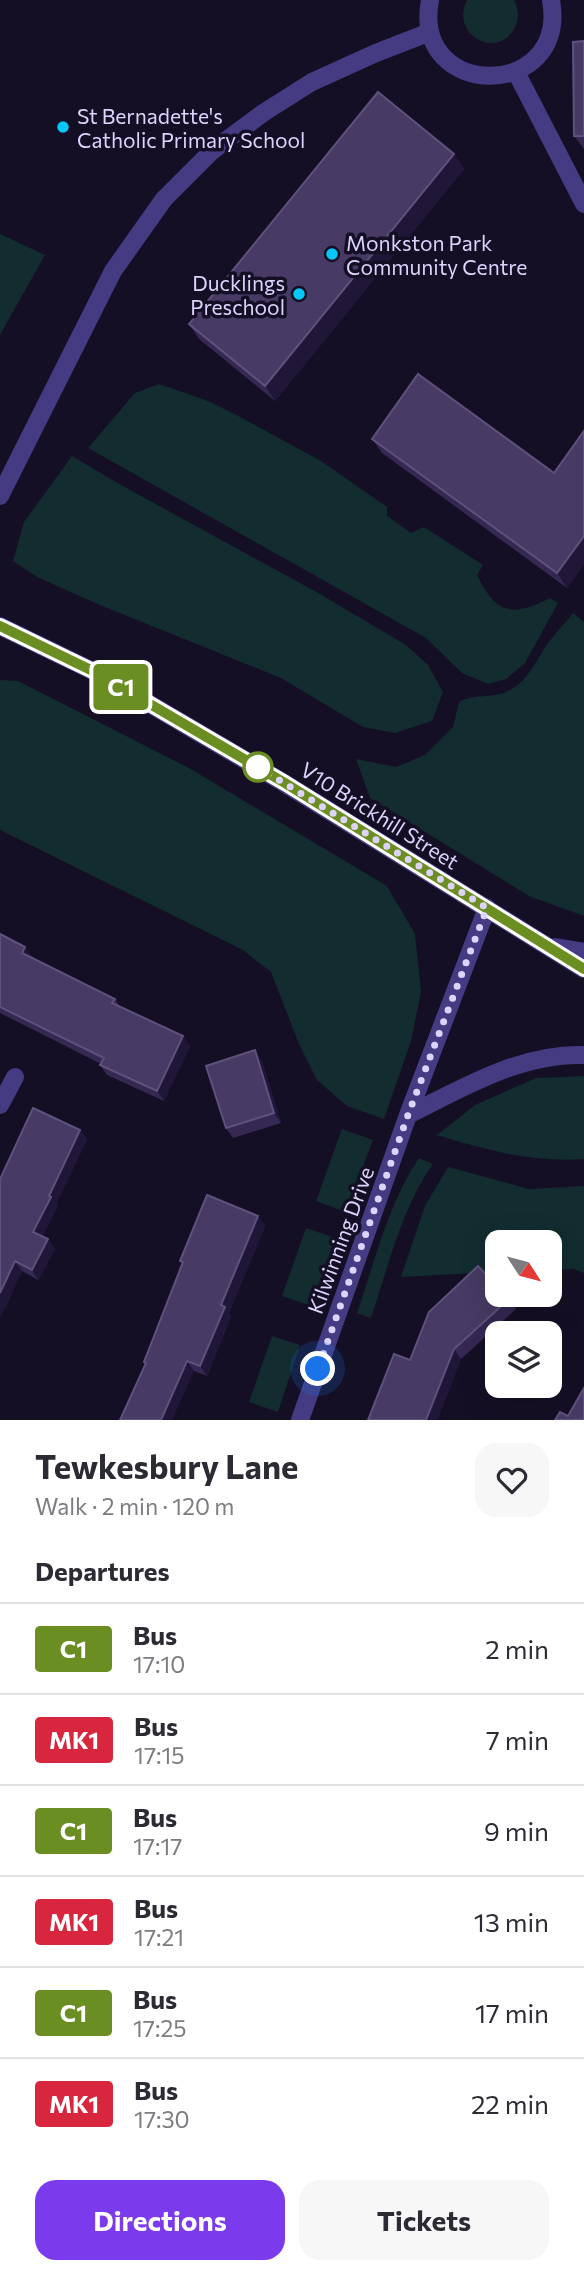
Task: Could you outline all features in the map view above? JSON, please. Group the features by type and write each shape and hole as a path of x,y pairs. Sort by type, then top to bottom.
{"street":[{"path":"430,0 427,12 430,32 439,52 454,67 474,75 495,77 516,72 531,62 543,48 551,31 551,0"},
{"path":"0,496 113,271 164,199 212,151 263,113 312,82 430,32"},
{"path":"516,72 584,204"},
{"name":"V10 Brickhill Street","path":"0,626 97,673 285,783 584,969"},
{"name":"Kilwinning Drive","path":"300,1420 408,1115 487,908"},
{"path":"548,946 584,951"},
{"path":"408,1115 483,1078 534,1059 584,1055"},
{"path":"0,1105 15,1077"}],"green space":[{"path":"467,0 514,0 518,20 508,37 488,43 470,33 463,13"},
{"path":"0,234 45,255 0,335"},
{"path":"159,384 208,401 321,461 387,507 387,516 411,533 424,527 483,565 477,575 491,598 499,605 515,610 550,598 558,603 525,663 506,679 488,684 462,673 426,638 88,448 135,393"},
{"path":"72,456 406,645 428,665 443,692 432,721 395,733 363,727 281,678 100,605 39,578 13,561 24,522"},
{"path":"573,613 584,622 584,916 529,896 370,798 356,759 396,767 425,755 453,727 459,702 500,694 520,683"},
{"path":"0,680 18,681 189,768 387,886 415,934 421,992 411,1041 384,1119 347,1106 317,1080 299,1044 271,972 243,950 0,830"},
{"path":"584,1076 584,1159 528,1157 437,1135 475,1105 536,1078"},
{"path":"342,1129 373,1140 346,1212 316,1201"},
{"path":"419,1158 433,1164 404,1218 371,1318 357,1313 399,1194"},
{"path":"448,1167 529,1189 584,1186 584,1273 574,1269 562,1270 562,1230 485,1230 485,1273 401,1277 425,1206"},
{"path":"306,1228 338,1239 314,1307 282,1296"},
{"path":"272,1336 300,1345 278,1412 249,1402"}],"building":[{"path":"584,41 584,136 574,136 573,42"},
{"name":"Monkston Park Community Centre","path":"378,92 454,154 265,386 189,324"},
{"path":"418,374 554,473 584,431 584,536 557,573 372,439"},
{"path":"0,934 25,947 22,953 115,999 112,1003 183,1036 157,1091 100,1065 104,1058 0,1007"},
{"path":"255,1050 274,1113 226,1128 206,1066"},
{"path":"33,1108 80,1130 33,1232 48,1239 32,1270 15,1261 0,1293 0,1179"},
{"path":"207,1195 258,1216 221,1305 225,1307 200,1366 187,1361 161,1420 120,1420 146,1363 144,1362 183,1262 180,1261"},
{"path":"478,1266 485,1273 485,1307 500,1307 454,1349 426,1420 368,1420 394,1354 410,1360 429,1312"},
{"path":"584,1388 584,1420 555,1420 560,1412 568,1416"}],"bus line":[{"name":"C1","path":"0,626 97,673 285,783 584,969"}],"place":[{"name":"St Bernadette's Catholic Primary School","path":"63,127"},
{"name":"Monkston Park Community Centre","path":"332,254"},
{"name":"Ducklings Preschool","path":"299,294"}],"route":[{"path":"258,767 487,908 408,1115 318,1369"}]}
